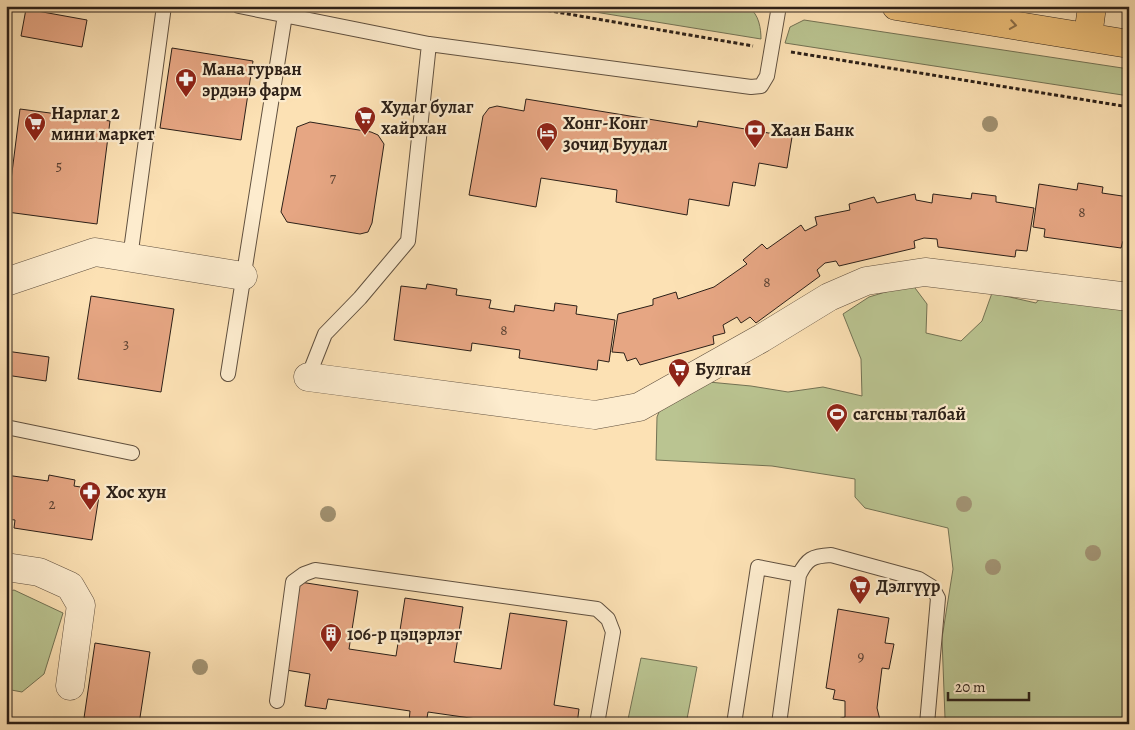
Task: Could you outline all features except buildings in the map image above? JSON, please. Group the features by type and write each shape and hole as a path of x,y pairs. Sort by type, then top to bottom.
{"highway":[{"path":"896,6 1129,44"},
{"path":"1088,37 1092,6"}],"street":[{"path":"6,282 96,252 243,276"},
{"path":"308,377 595,415 639,407 762,338 829,297 866,281 926,272 1129,298"},
{"path":"6,567 39,572 70,586 81,606 70,686"}],"lane":[{"path":"130,258 164,6"},
{"path":"239,6 429,44 751,87 761,86 767,76 779,6"},
{"path":"228,374 285,15"},
{"path":"308,377 326,334 360,298 408,241 429,44"},
{"path":"6,428 132,453"},
{"path":"779,724 798,575 805,563 816,556 831,556 920,579 932,587 938,598 927,724"},
{"path":"734,724 758,568 798,575"},
{"path":"277,702 293,582 304,574 315,570 597,609 608,619 613,632 597,724"}],"path":[{"path":"522,6 1129,107"}],"green space":[{"path":"558,6 736,6 749,8 757,18 761,39"},
{"path":"804,20 1129,69 1129,96 785,43 790,27"},
{"path":"1055,279 1129,292 1129,724 978,724 945,718 942,638 953,569 948,528 865,508 855,497 855,479 772,466 656,460 657,417 667,392 698,381 788,392 823,387 862,396 861,359 843,314 869,297 912,284 927,304 926,333 961,341 982,321 992,293 1036,303"},
{"path":"14,590 63,613 44,674 22,692 6,689 6,592"},
{"path":"641,658 697,667 686,724 627,724"}],"place":[{"name":"Мана гурван эрдэнэ фарм","path":"186,98"},
{"name":"Худаг булаг хайрхан","path":"365,136"},
{"name":"Нарлаг 2 мини маркет","path":"35,142"},
{"name":"Хаан Банк","path":"755,149"},
{"name":"Хонг-Kонг 3очид Буудал","path":"547,152"},
{"name":"Булган","path":"679,388"},
{"name":"сагсны талбай","path":"837,433"},
{"name":"Хос хун","path":"90,511"},
{"name":"Дэлгүүр","path":"860,605"},
{"name":"106-р цэцэрлэг","path":"331,653"}]}
